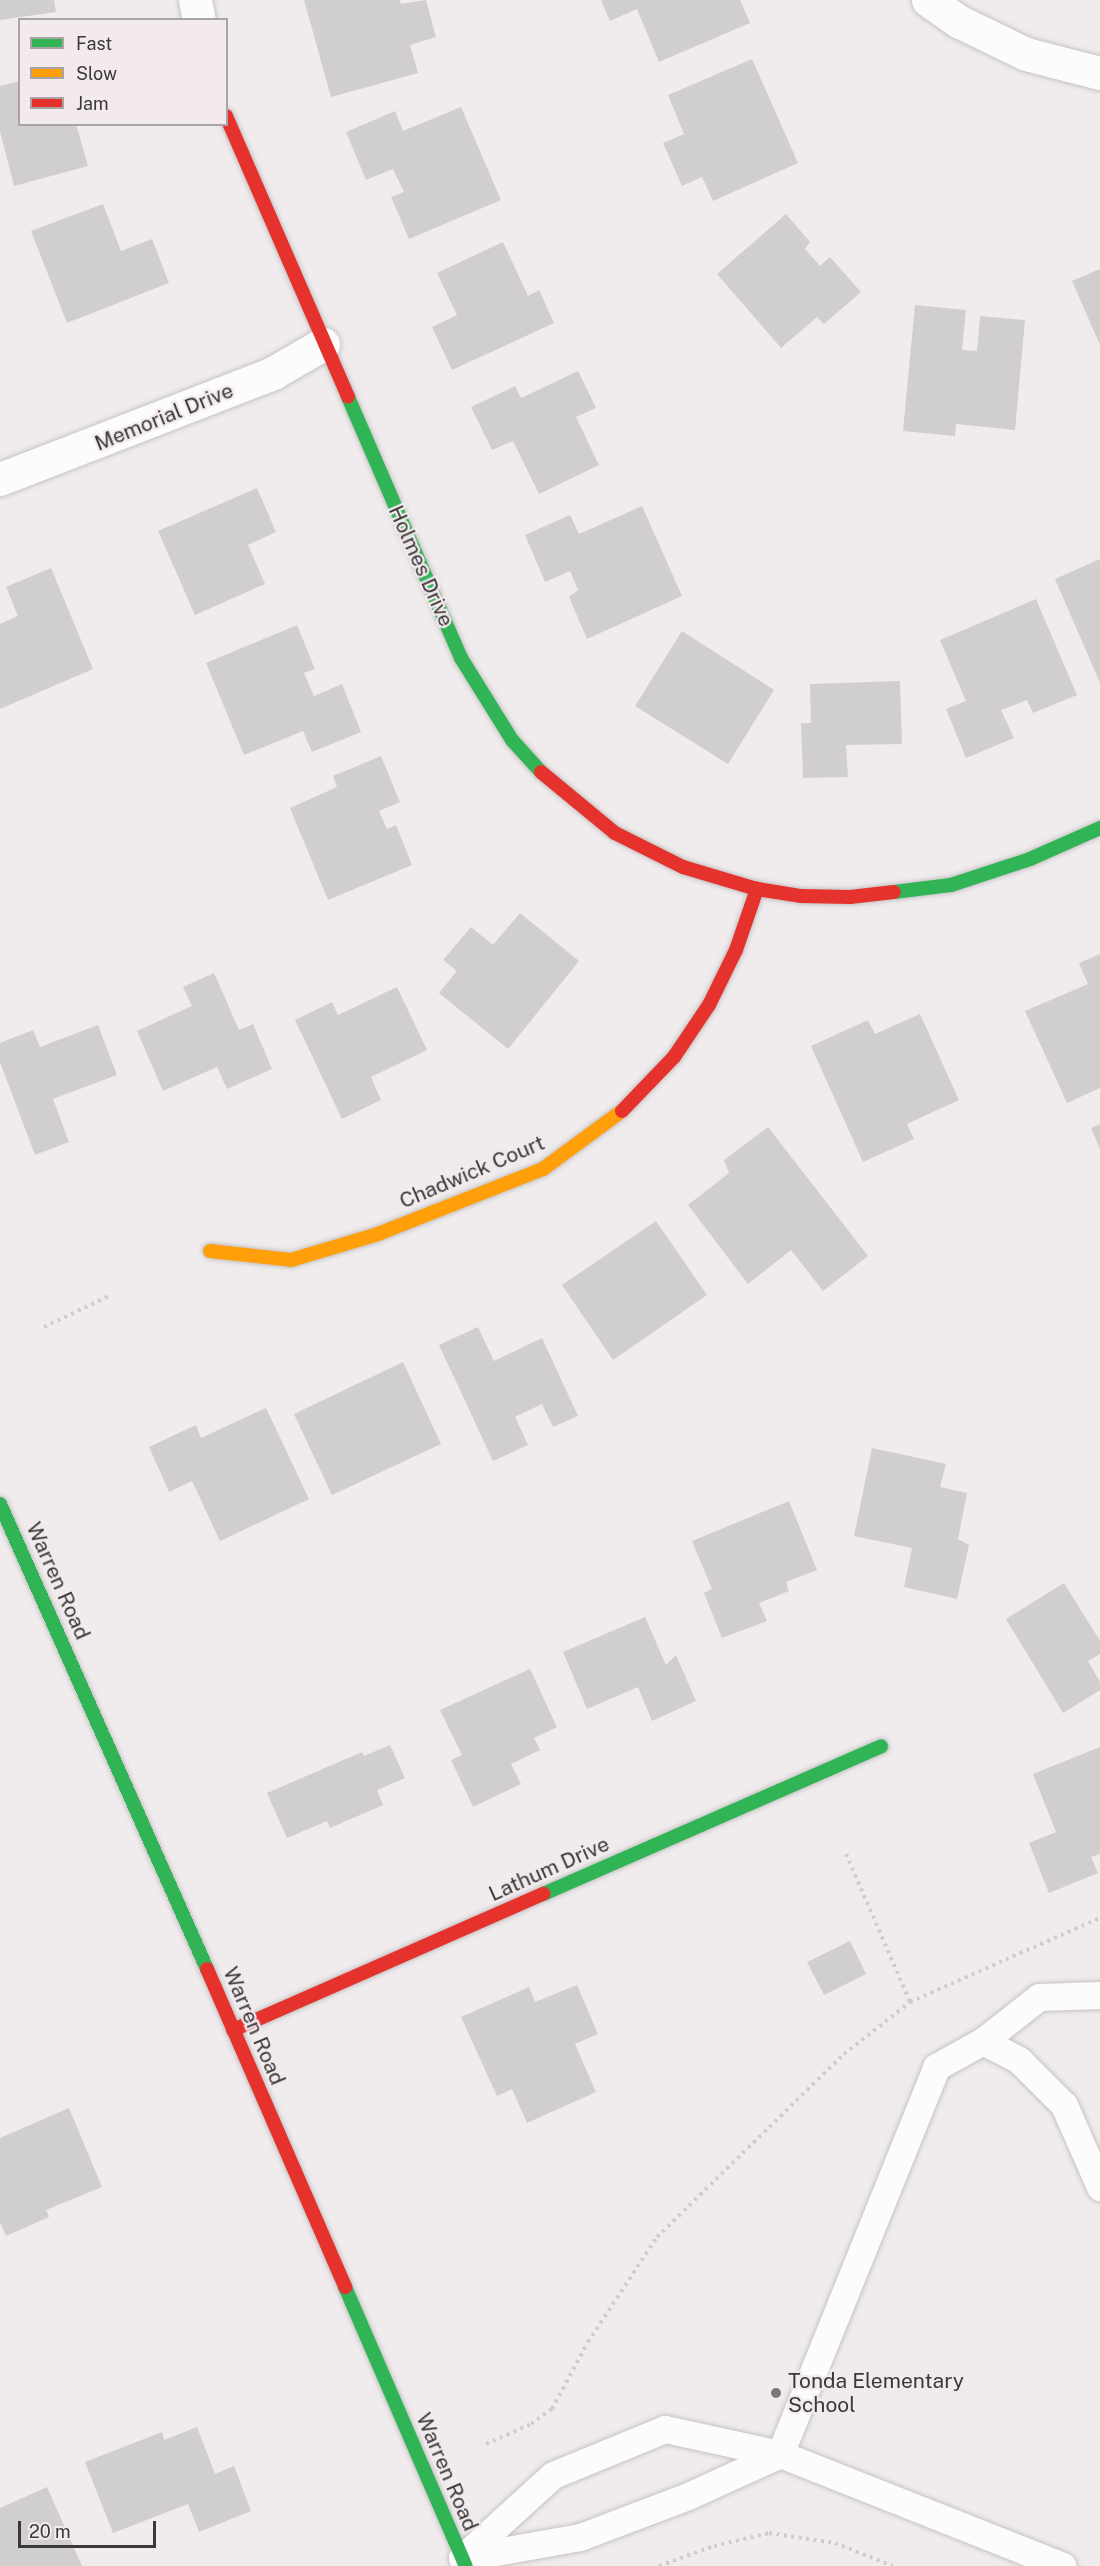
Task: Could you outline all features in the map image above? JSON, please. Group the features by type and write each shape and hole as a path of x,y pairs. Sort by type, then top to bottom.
{"street":[{"path":"195,0 199,18"},
{"path":"928,0 960,22 1026,54 1100,73"},
{"name":"Holmes Drive","path":"228,121 323,344 461,657 484,700 512,740 555,787 615,833 683,867 757,889 850,897 931,888 1030,859 1100,828"},
{"name":"Memorial Drive","path":"0,479 273,373 323,344"},
{"name":"Chadwick Court","path":"210,1251 291,1260 378,1234 543,1169 604,1126 674,1057 709,1005 736,950 757,889"},
{"name":"Warren Road","path":"0,1504 233,2030 457,2563"},
{"name":"Lathum Drive","path":"233,2030 881,1746"}],"lane":[{"path":"457,2563 580,2537 688,2496 780,2454 936,2067 983,2041 1039,1997 1100,1995"},
{"path":"983,2041 1019,2060 1064,2105 1100,2187"},
{"path":"457,2563 553,2475 665,2429 780,2454 1063,2566"}],"path":[{"path":"44,1327 111,1295"},
{"path":"846,1854 910,2002"},
{"path":"486,2444 531,2424 552,2409 588,2342 657,2237 844,2054 910,2002 1100,1918"},
{"path":"659,2566 714,2546 769,2533 835,2543 893,2566"}],"building":[{"path":"0,0 54,0 56,12 0,20"},
{"path":"304,0 400,0 401,4 426,0 436,37 410,45 418,73 331,97"},
{"path":"601,0 740,0 750,23 659,62 637,9 610,21"},
{"path":"752,59 798,163 713,201 702,177 682,186 663,143 684,134 668,95"},
{"path":"18,82 18,126 77,126 88,166 14,186 0,131 0,86"},
{"path":"461,107 501,200 409,239 391,197 404,192 393,169 366,180 346,132 395,111 403,131"},
{"path":"103,204 121,251 152,239 169,283 67,323 31,231"},
{"path":"786,214 810,242 805,249 820,266 830,257 861,292 824,324 817,317 781,348 717,274"},
{"path":"503,242 528,296 539,290 554,323 452,370 432,327 457,315 437,273"},
{"path":"1100,269 1100,345 1072,281"},
{"path":"915,305 966,310 962,350 977,351 980,316 1025,320 1015,430 956,424 955,436 903,431"},
{"path":"578,371 596,408 576,417 599,465 539,494 513,441 492,450 471,407 515,386 521,398"},
{"path":"257,488 276,532 248,545 265,584 195,615 158,531"},
{"path":"642,506 682,596 587,639 569,597 578,590 570,571 545,582 525,535 570,515 579,534"},
{"path":"1100,559 1100,683 1055,579"},
{"path":"51,568 93,669 0,709 0,624 18,616 6,587"},
{"path":"1036,599 1077,695 1033,713 1027,700 1001,710 1014,738 966,758 946,709 966,701 940,640"},
{"path":"297,625 315,669 304,673 314,696 342,684 361,732 312,752 303,731 244,755 206,663"},
{"path":"682,631 774,690 728,764 635,706"},
{"path":"900,681 902,744 846,745 848,777 803,778 801,723 811,723 810,684"},
{"path":"381,756 400,802 379,811 387,829 396,825 412,865 328,900 290,808 337,787 333,776"},
{"path":"520,913 579,961 508,1049 439,993 457,971 443,960 471,927 493,945"},
{"path":"1100,954 1100,1088 1067,1103 1025,1011 1088,984 1079,963"},
{"path":"214,973 239,1030 253,1024 272,1069 227,1089 217,1067 163,1091 137,1031 192,1006 183,987"},
{"path":"397,987 427,1050 371,1077 381,1100 342,1119 295,1020 332,1002 338,1015"},
{"path":"920,1014 959,1100 907,1124 914,1139 863,1162 811,1046 868,1020 875,1034"},
{"path":"98,1025 117,1075 53,1099 69,1142 35,1155 0,1062 0,1043 33,1030 40,1047"},
{"path":"1100,1124 1100,1149 1091,1128"},
{"path":"768,1127 868,1256 823,1291 791,1250 748,1284 688,1205 729,1173 724,1160"},
{"path":"656,1221 707,1295 613,1360 562,1285"},
{"path":"478,1327 494,1361 542,1338 578,1416 553,1427 542,1404 515,1417 528,1445 493,1461 439,1345"},
{"path":"403,1362 441,1444 332,1495 294,1414"},
{"path":"266,1408 309,1499 220,1541 192,1481 169,1492 149,1447 196,1425 201,1438"},
{"path":"872,1448 946,1464 940,1487 967,1493 958,1539 969,1545 957,1599 904,1587 912,1548 854,1536"},
{"path":"789,1501 817,1570 786,1582 789,1591 759,1603 767,1621 722,1638 704,1593 712,1589 692,1541"},
{"path":"1064,1583 1100,1641 1100,1654 1088,1661 1100,1682 1100,1690 1063,1713 1006,1619"},
{"path":"645,1617 666,1665 676,1655 696,1701 652,1721 638,1687 587,1709 563,1652"},
{"path":"530,1669 557,1727 534,1738 540,1750 511,1764 521,1784 473,1807 451,1760 462,1755 440,1710"},
{"path":"390,1745 405,1778 377,1790 383,1805 330,1828 327,1821 287,1838 267,1793 362,1752 364,1756"},
{"path":"1100,1747 1100,1854 1091,1857 1098,1873 1049,1893 1029,1843 1056,1832 1033,1774"},
{"path":"850,1941 866,1974 824,1995 807,1962"},
{"path":"577,1985 598,2034 575,2044 596,2092 527,2123 512,2089 497,2096 461,2017 529,1987 535,2002"},
{"path":"69,2108 102,2187 46,2210 49,2217 6,2236 0,2222 0,2138"},
{"path":"197,2427 215,2474 234,2466 251,2511 199,2532 188,2504 113,2533 85,2462 162,2432 164,2440"},
{"path":"47,2487 82,2566 0,2566 0,2508"}],"traffic: fast":[{"path":"348,397 461,658 512,740 541,772"},
{"path":"894,892 951,885 1030,859 1100,828"},
{"path":"0,1504 207,1969"},
{"path":"543,1894 881,1746"},
{"path":"345,2287 466,2566"}],"traffic: slow":[{"path":"210,1251 291,1260 378,1234 543,1169 622,1111"}],"traffic: jam":[{"path":"228,121 348,397"},
{"path":"541,772 615,833 683,867 757,889 801,896 850,897 894,892"},
{"path":"622,1111 674,1057 709,1005 736,950 757,889"},
{"path":"233,2030 543,1894"},
{"path":"207,1969 345,2287"}],"place":[{"name":"Tonda Elementary School","path":"776,2393"}]}
